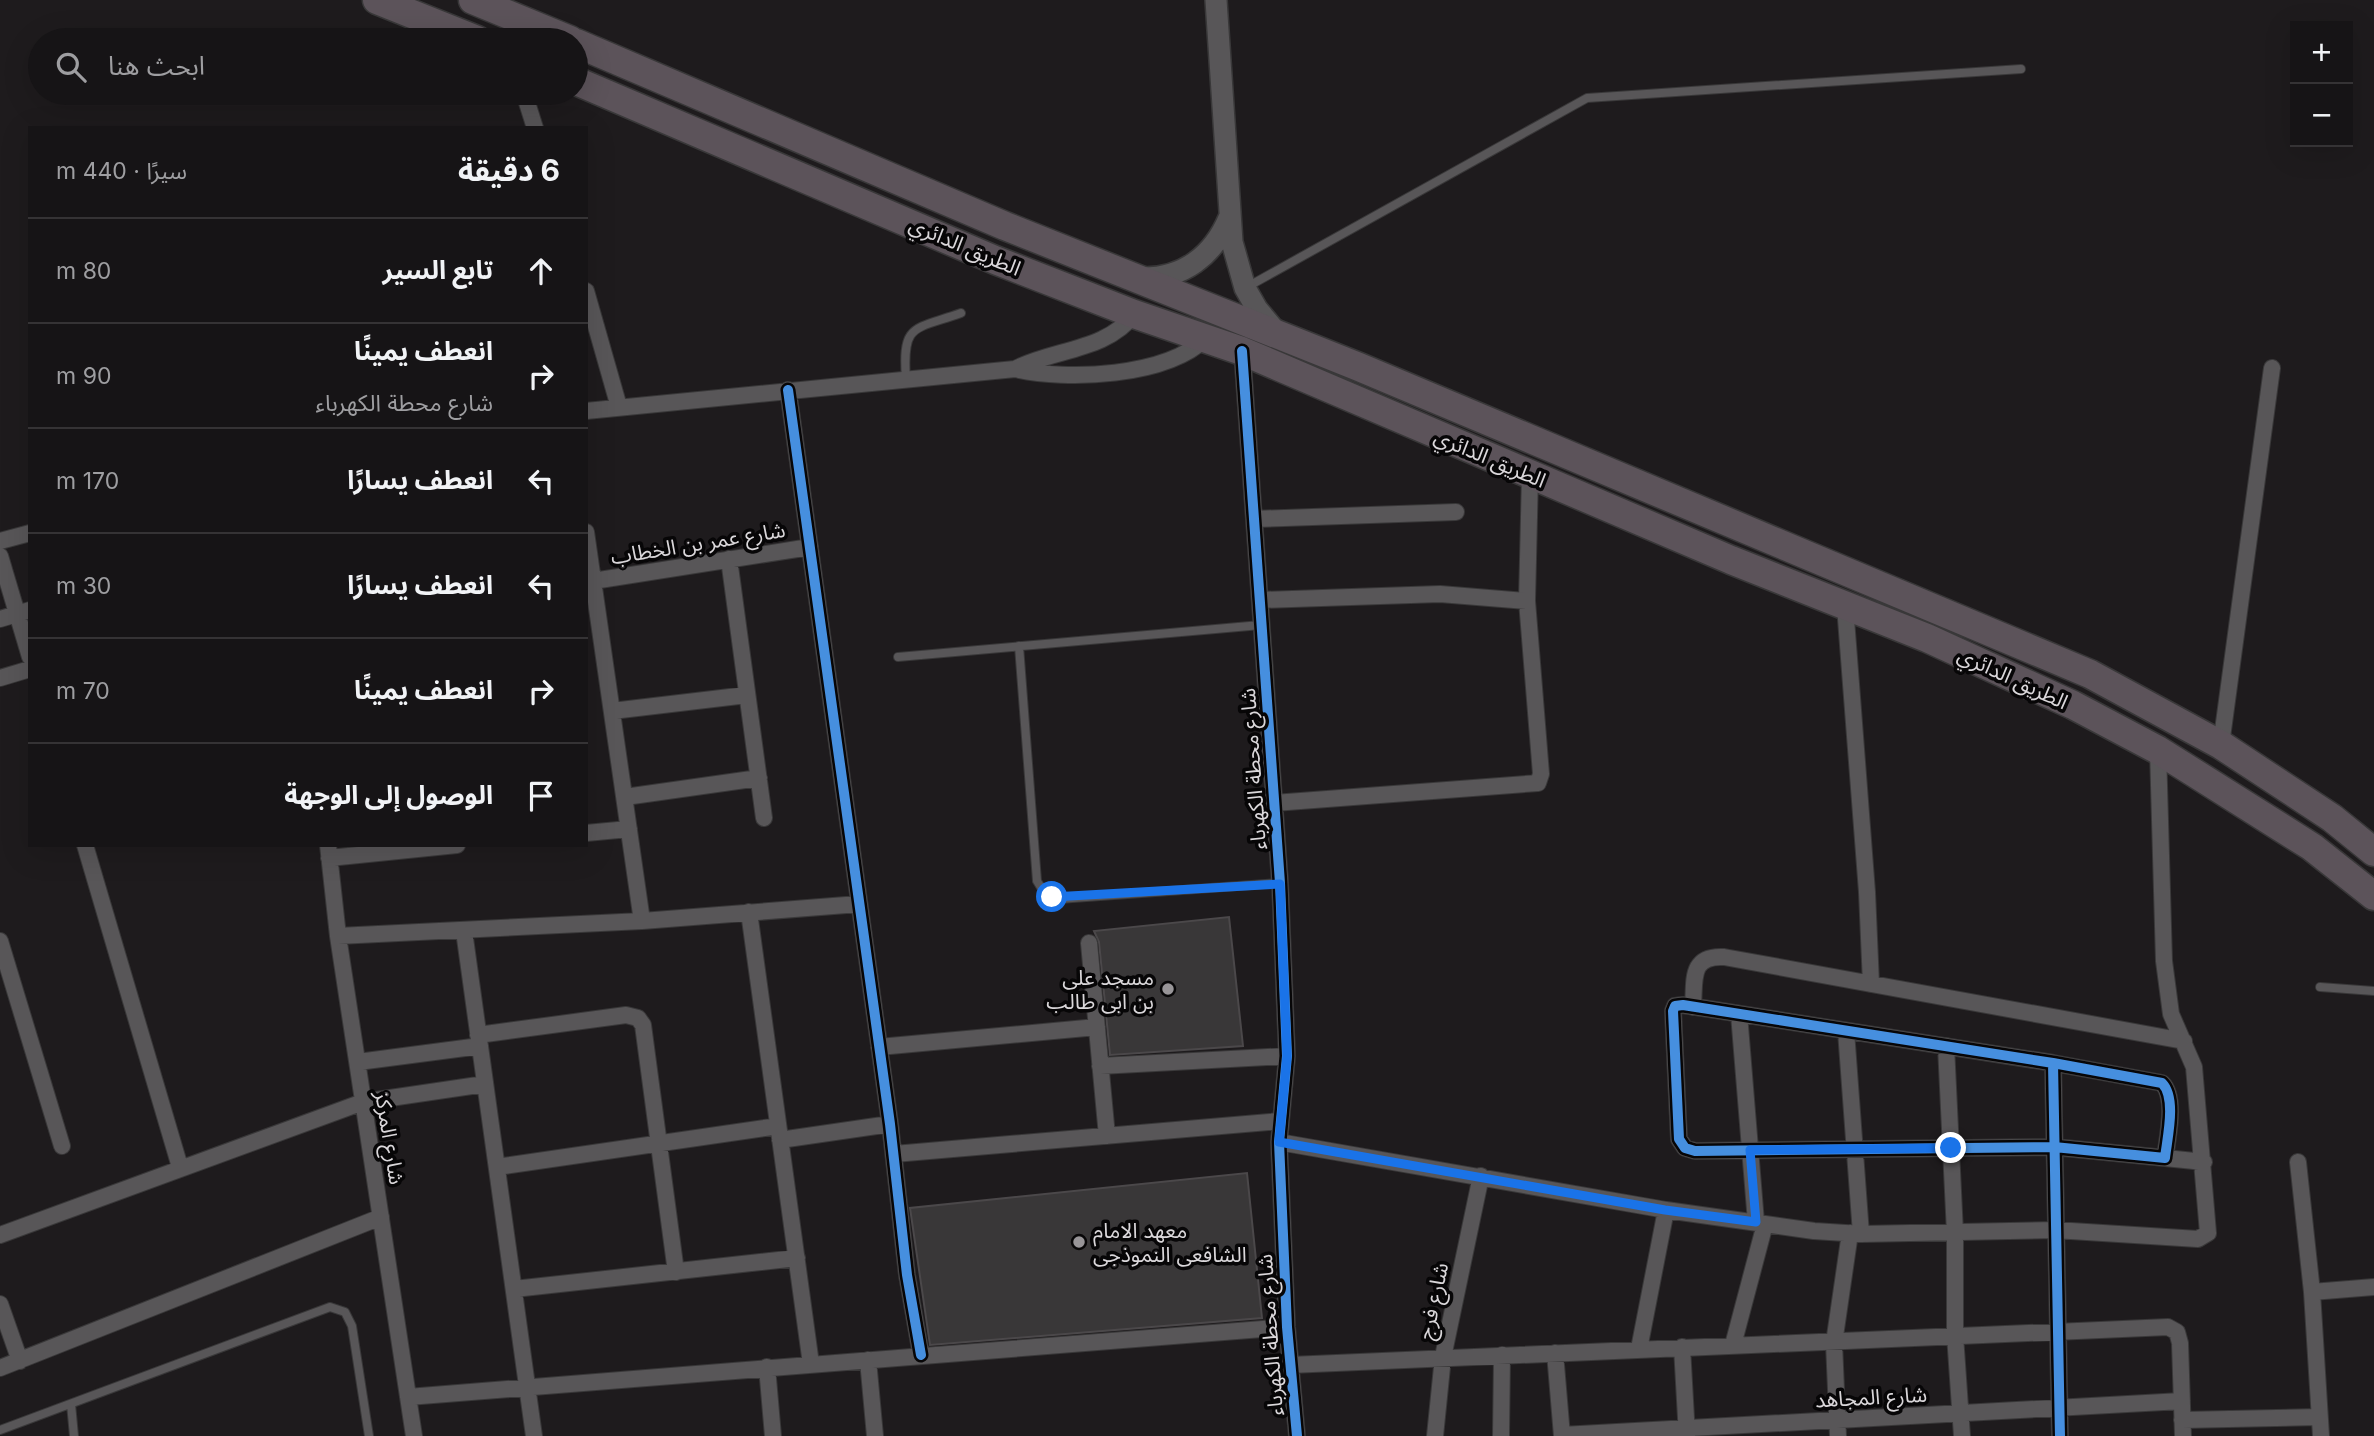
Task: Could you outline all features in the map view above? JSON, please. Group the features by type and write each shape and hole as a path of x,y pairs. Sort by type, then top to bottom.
{"highway":[{"path":"377,0 447,28"},
{"path":"479,1 542,28"},
{"name":"الطريق الدائري","path":"588,48 1130,277 1278,333 1745,527 2090,674 2221,744 2322,811 2374,852"},
{"name":"الطريق الدائري","path":"588,85 995,260 1134,314 1242,351 1731,560 1927,638 2003,672 2158,750 2312,847 2374,896"},
{"path":"1731,560 1745,527"}],"street":[{"path":"1216,0 1231,242 1245,288 1256,309 1278,333"},
{"path":"528,105 534,126"},
{"path":"1130,277 1157,278 1182,271 1204,257 1221,237 1231,213"},
{"path":"588,298 620,407"},
{"path":"1015,369 1048,354 1099,341 1127,323 1134,314"},
{"path":"588,411 1015,369 1070,376 1152,366 1178,359 1206,338"},
{"name":"شارع محطة الكهرباء","path":"1242,351 1280,884 1287,1056 1279,1142 1287,1327 1297,1436"},
{"path":"2221,744 2272,368"},
{"path":"788,390 890,1124 907,1275 921,1355"},
{"path":"1274,803 1538,783 1541,775 1527,601 1530,475"},
{"path":"1254,519 1456,512"},
{"path":"0,541 28,534"},
{"path":"588,546 593,581 593,626 612,711 642,920"},
{"name":"شارع عمر بن الخطاب","path":"593,581 810,547"},
{"path":"0,556 23,612 28,644"},
{"path":"729,559 764,818"},
{"path":"1260,600 1440,594 1527,601"},
{"path":"1845,607 1867,892 1871,984"},
{"path":"0,619 23,612"},
{"path":"0,678 28,670"},
{"path":"612,711 747,695"},
{"path":"1279,1142 1665,1210 1856,1233 2055,1230 2201,1238 2209,1230 2194,1067 2171,1014 2164,961 2158,750"},
{"path":"625,797 758,778"},
{"path":"588,833 629,829"},
{"path":"86,847 180,1167"},
{"path":"329,851 414,847"},
{"name":"شارع المركز","path":"329,851 338,936 414,1436"},
{"path":"338,936 464,931 859,904"},
{"path":"749,912 811,1364"},
{"path":"464,931 534,1436"},
{"path":"0,941 62,1146"},
{"path":"1089,943 1107,1136"},
{"path":"1693,1007 1695,970 1700,963 1713,956 2184,1041"},
{"path":"2165,1158 2169,1098 2162,1083 2053,1063 1693,1007 1678,1005 1672,1011 1681,1144 1695,1151 2054,1147 2165,1158 2204,1161"},
{"path":"1733,1345 1760,1223 1750,1150 1739,1014"},
{"path":"358,1062 626,1015 639,1018 643,1025 676,1272"},
{"path":"879,1047 1097,1027"},
{"path":"1837,1428 1834,1343 1856,1233 1854,1149 1846,1031"},
{"path":"1946,1046 1955,1233 1955,1335 1962,1436"},
{"path":"1100,1066 1287,1056"},
{"path":"2053,1063 2060,1436"},
{"path":"0,1235 363,1102 485,1084"},
{"path":"894,1154 1280,1121"},
{"path":"496,1167 658,1143 890,1124"},
{"path":"2298,1162 2312,1292 2321,1436"},
{"name":"شارع فرج","path":"1435,1436 1443,1357 1480,1176"},
{"path":"1639,1349 1665,1210"},
{"path":"0,1368 381,1217"},
{"path":"514,1289 797,1258"},
{"path":"2312,1292 2374,1287"},
{"path":"0,1304 20,1361"},
{"path":"408,1397 1287,1327"},
{"path":"1290,1364 2173,1328 2180,1343 2182,1428 2319,1417"},
{"path":"1682,1347 1686,1432"},
{"path":"1555,1353 1562,1436"},
{"path":"1501,1436 1502,1355"},
{"path":"868,1360 875,1436"},
{"path":"767,1367 773,1436"},
{"name":"شارع المجاهد","path":"1562,1436 1837,1428 1961,1413 2182,1401"}],"lane":[{"path":"1245,288 1587,98 2021,69"},
{"path":"906,379 904,349 908,336 919,327 961,313"},
{"path":"898,657 1261,625"},
{"path":"1019,646 1037,881 1045,894 1059,899 1280,884"},
{"path":"2319,987 2374,991"},
{"path":"0,1430 330,1307 345,1312 352,1326 369,1436"},
{"path":"71,1404 74,1436"}],"building":[{"name":"مسجد على بن ابى طالب","path":"1229,917 1243,1046 1110,1055 1099,942 1094,931"},
{"name":"معهد الامام الشافعى النموذجى","path":"1247,1173 1262,1318 930,1345 910,1208"}],"cycle path":[{"path":"1242,351 1280,883 1287,1056 1279,1142 1287,1327 1297,1436"},
{"path":"788,390 890,1124 907,1275 921,1355"},
{"path":"2053,1063 1683,1005 1675,1006 1673,1011 1679,1139 1685,1148 1695,1151 2054,1147 2165,1158 2170,1108 2167,1090 2162,1083 2053,1063 2054,1110 2055,1157 2055,1203 2060,1436"}],"place":[{"name":"مسجد على بن ابى طالب","path":"1168,989"},
{"name":"معهد الامام الشافعى النموذجى","path":"1079,1242"}],"route":[{"path":"1052,897 1059,899 1280,884 1287,1056 1279,1142 1665,1210 1756,1222 1750,1150 1951,1148"}]}
